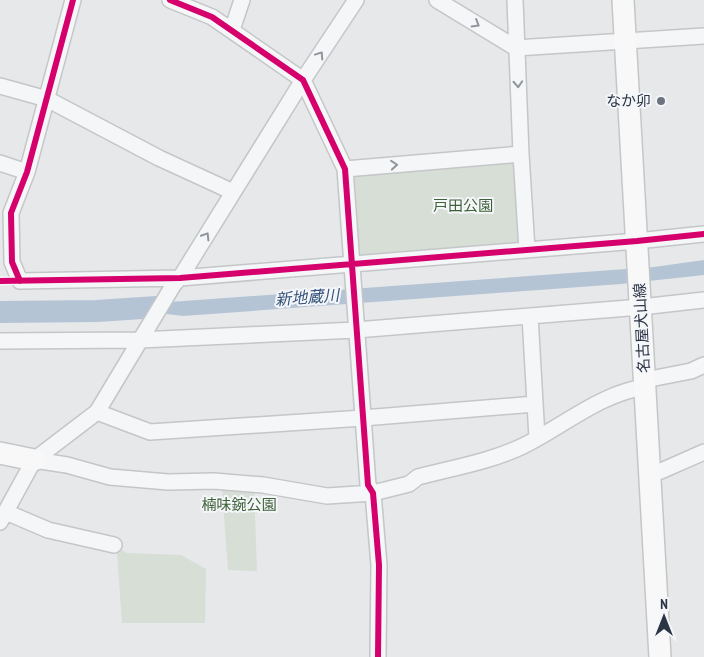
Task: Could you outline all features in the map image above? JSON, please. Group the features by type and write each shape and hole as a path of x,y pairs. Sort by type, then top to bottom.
{"main road":[{"name":"名古屋犬山線","path":"623,0 660,657"},
{"path":"0,453 34,460"}],"street":[{"path":"73,0 27,172 11,213 12,262 20,281 177,281 528,250 638,245 704,234"},
{"path":"173,0 212,18 232,30 303,80 345,169 368,485 373,494 379,565 378,657"},
{"path":"232,30 242,0"},
{"path":"437,0 516,48 704,36"},
{"path":"514,0 521,154 528,250"},
{"path":"114,545 48,530 3,517 34,460 97,412 350,2"},
{"path":"0,86 47,99 159,158 233,192"},
{"path":"345,169 521,154"},
{"path":"0,163 27,172"},
{"path":"0,341 142,337 356,327 530,316 704,300"},
{"path":"530,316 537,438"},
{"path":"34,460 67,465 110,477 168,482 214,481 264,485 327,496 373,494 409,484 418,477 524,446 603,401 629,389 691,371 704,365"},
{"path":"97,412 150,432 535,404"},
{"path":"649,474 661,472 704,452"}],"green space":[{"name":"戸田公園","path":"511,160 515,163 519,239 516,244 357,257 351,178 355,173"},
{"name":"楠味鋺公園","path":"222,488 254,488 257,571 228,570"},
{"path":"120,549 127,553 181,555 206,569 205,623 122,623 117,552"}],"water":[{"path":"704,260 704,275 621,284 183,316 127,309 170,302 654,267"}],"waterway":[{"name":"新地蔵川","path":"0,312 97,311 157,307"}],"cycle path":[{"path":"20,281 12,262 11,213 27,172 73,0"},
{"path":"170,0 212,17 303,80 345,169 368,485 373,493 379,565 378,657"},
{"path":"0,281 180,278 704,234"}],"place":[{"name":"なか卯","path":"661,101"}]}
